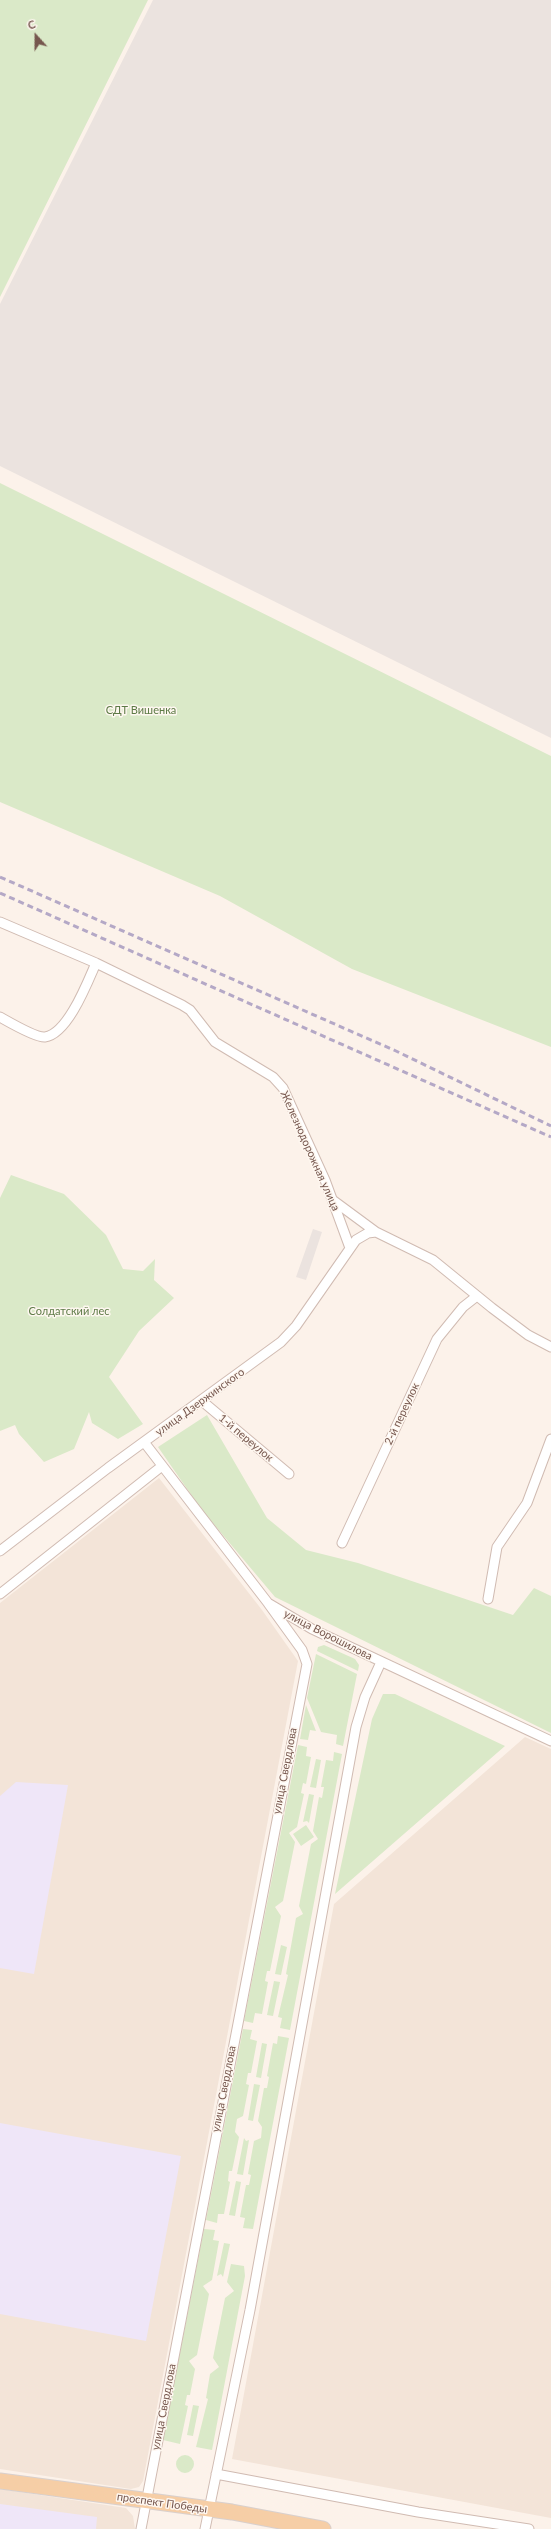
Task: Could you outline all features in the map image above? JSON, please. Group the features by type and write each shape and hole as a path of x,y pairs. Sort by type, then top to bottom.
{"main road":[{"name":"проспект Победы","path":"0,2481 209,2509 323,2529"}],"street":[{"name":"Железнодорожная улица","path":"0,922 96,962 182,1005 196,1017 215,1042 273,1077 290,1101 334,1201 350,1248"},
{"path":"0,1017 39,1036 50,1035 60,1028 82,995 96,962"},
{"path":"334,1201 376,1232 433,1260 528,1335 551,1347"},
{"name":"улица Дзержинского","path":"0,1551 144,1442 281,1342 296,1326 350,1248 362,1236 376,1232"},
{"name":"2-й переулок","path":"342,1543 437,1339 463,1307 477,1296"},
{"name":"1-й переулок","path":"202,1401 290,1474"},
{"path":"488,1599 497,1547 527,1503 551,1439"},
{"name":"улица Ворошилова","path":"144,1442 268,1603 312,1629 551,1741"},
{"path":"0,1594 162,1466"},
{"name":"улица Свердлова","path":"141,2529 307,1664 302,1650 268,1603"},
{"path":"205,2529 250,2310 356,1727 372,1677 381,1662"},
{"path":"216,2474 482,2526 529,2529"}],"shaded area":[{"path":"153,0 551,0 551,738 0,466 0,304"},
{"path":"313,1229 322,1232 306,1280 296,1277"},
{"path":"159,1478 262,1610 298,1661 143,2481 139,2487 131,2489 0,2469 0,1603"},
{"path":"525,1737 551,1749 551,2518 232,2459 334,1904"},
{"path":"16,1782 68,1785 34,1974 0,1968 0,1796"},
{"path":"0,2123 181,2156 146,2341 0,2314"},
{"path":"0,2489 126,2508 133,2516 135,2529 0,2529"},
{"path":"0,2504 97,2517 96,2529 0,2529"}],"green space":[{"path":"0,0 148,0 0,297"},
{"name":"СДТ Вишенка","path":"0,483 551,756 551,1047 352,969 220,896 0,802"},
{"name":"Солдатский лес","path":"11,1175 64,1194 106,1235 123,1269 143,1271 155,1259 154,1280 174,1298 139,1331 109,1377 143,1424 118,1439 92,1423 89,1412 74,1449 44,1462 19,1434 15,1425 0,1431 0,1198"},
{"path":"207,1415 267,1518 306,1550 358,1563 513,1615 534,1588 551,1596 551,1733 275,1597 201,1509 158,1447"},
{"path":"324,1645 355,1659 359,1665 358,1671 317,1651 318,1647"},
{"path":"316,1654 357,1674 343,1746 336,1744 337,1735 321,1732 307,1698"},
{"path":"383,1694 395,1694 505,1746 335,1894 372,1719"},
{"path":"306,1705 316,1731 310,1730 308,1740 300,1739"},
{"path":"298,1745 307,1747 306,1756 311,1757 306,1784 303,1783 301,1793 304,1794 297,1827 289,1833 295,1842 283,1901 275,1907 281,1916 270,1971 267,1971 265,1981 268,1982 262,2014 255,2013 253,2023 244,2021"},
{"path":"334,1752 342,1754 290,2030 280,2028 282,2018 278,2017 288,1975 286,1974 296,1918 303,1914 299,1906 311,1844 318,1839 313,1831 319,1797 322,1798 324,1787 321,1787 326,1760 333,1761"},
{"path":"316,1759 321,1760 316,1788 310,1787"},
{"path":"309,1794 314,1795 309,1823 307,1821 303,1822"},
{"path":"306,1825 314,1837 301,1846 293,1834"},
{"path":"281,1945 287,1947 281,1975 275,1974"},
{"path":"274,1981 280,1982 273,2016 267,2015"},
{"path":"243,2029 252,2030 250,2039 257,2041 251,2073 248,2073 246,2084 249,2085 243,2116 237,2119 235,2132 239,2137 232,2171 229,2171 228,2181 230,2182 224,2214 218,2214 217,2223 206,2220"},
{"path":"278,2036 289,2038 253,2229 243,2228 245,2218 240,2217 246,2185 249,2185 251,2175 248,2174 254,2141 261,2138 262,2127 258,2121 264,2088 267,2088 269,2077 267,2076 273,2043 277,2044"},
{"path":"262,2043 267,2044 261,2078 256,2077"},
{"path":"254,2084 260,2085 253,2121 248,2120"},
{"path":"244,2138 246,2141 249,2140 243,2175 237,2174"},
{"path":"236,2181 241,2182 235,2216 229,2215"},
{"path":"204,2229 215,2230 213,2240 219,2241 212,2280 203,2286 209,2294 197,2355 189,2361 195,2369 190,2395 187,2395 185,2405 188,2406 180,2444 163,2440"},
{"path":"224,2243 230,2244 223,2277 221,2274 217,2276"},
{"path":"231,2264 244,2266 245,2276 212,2450 196,2447 208,2399 206,2398 210,2374 219,2367 213,2358 225,2298 234,2291 227,2282"},
{"path":"193,2405 199,2406 193,2436 187,2435"},
{"path":"181,2455 189,2455 194,2460 192,2471 189,2473 181,2473 176,2468 176,2460"}],"railway":[{"path":"0,877 396,1051 551,1126"},
{"path":"0,893 551,1137"}]}
